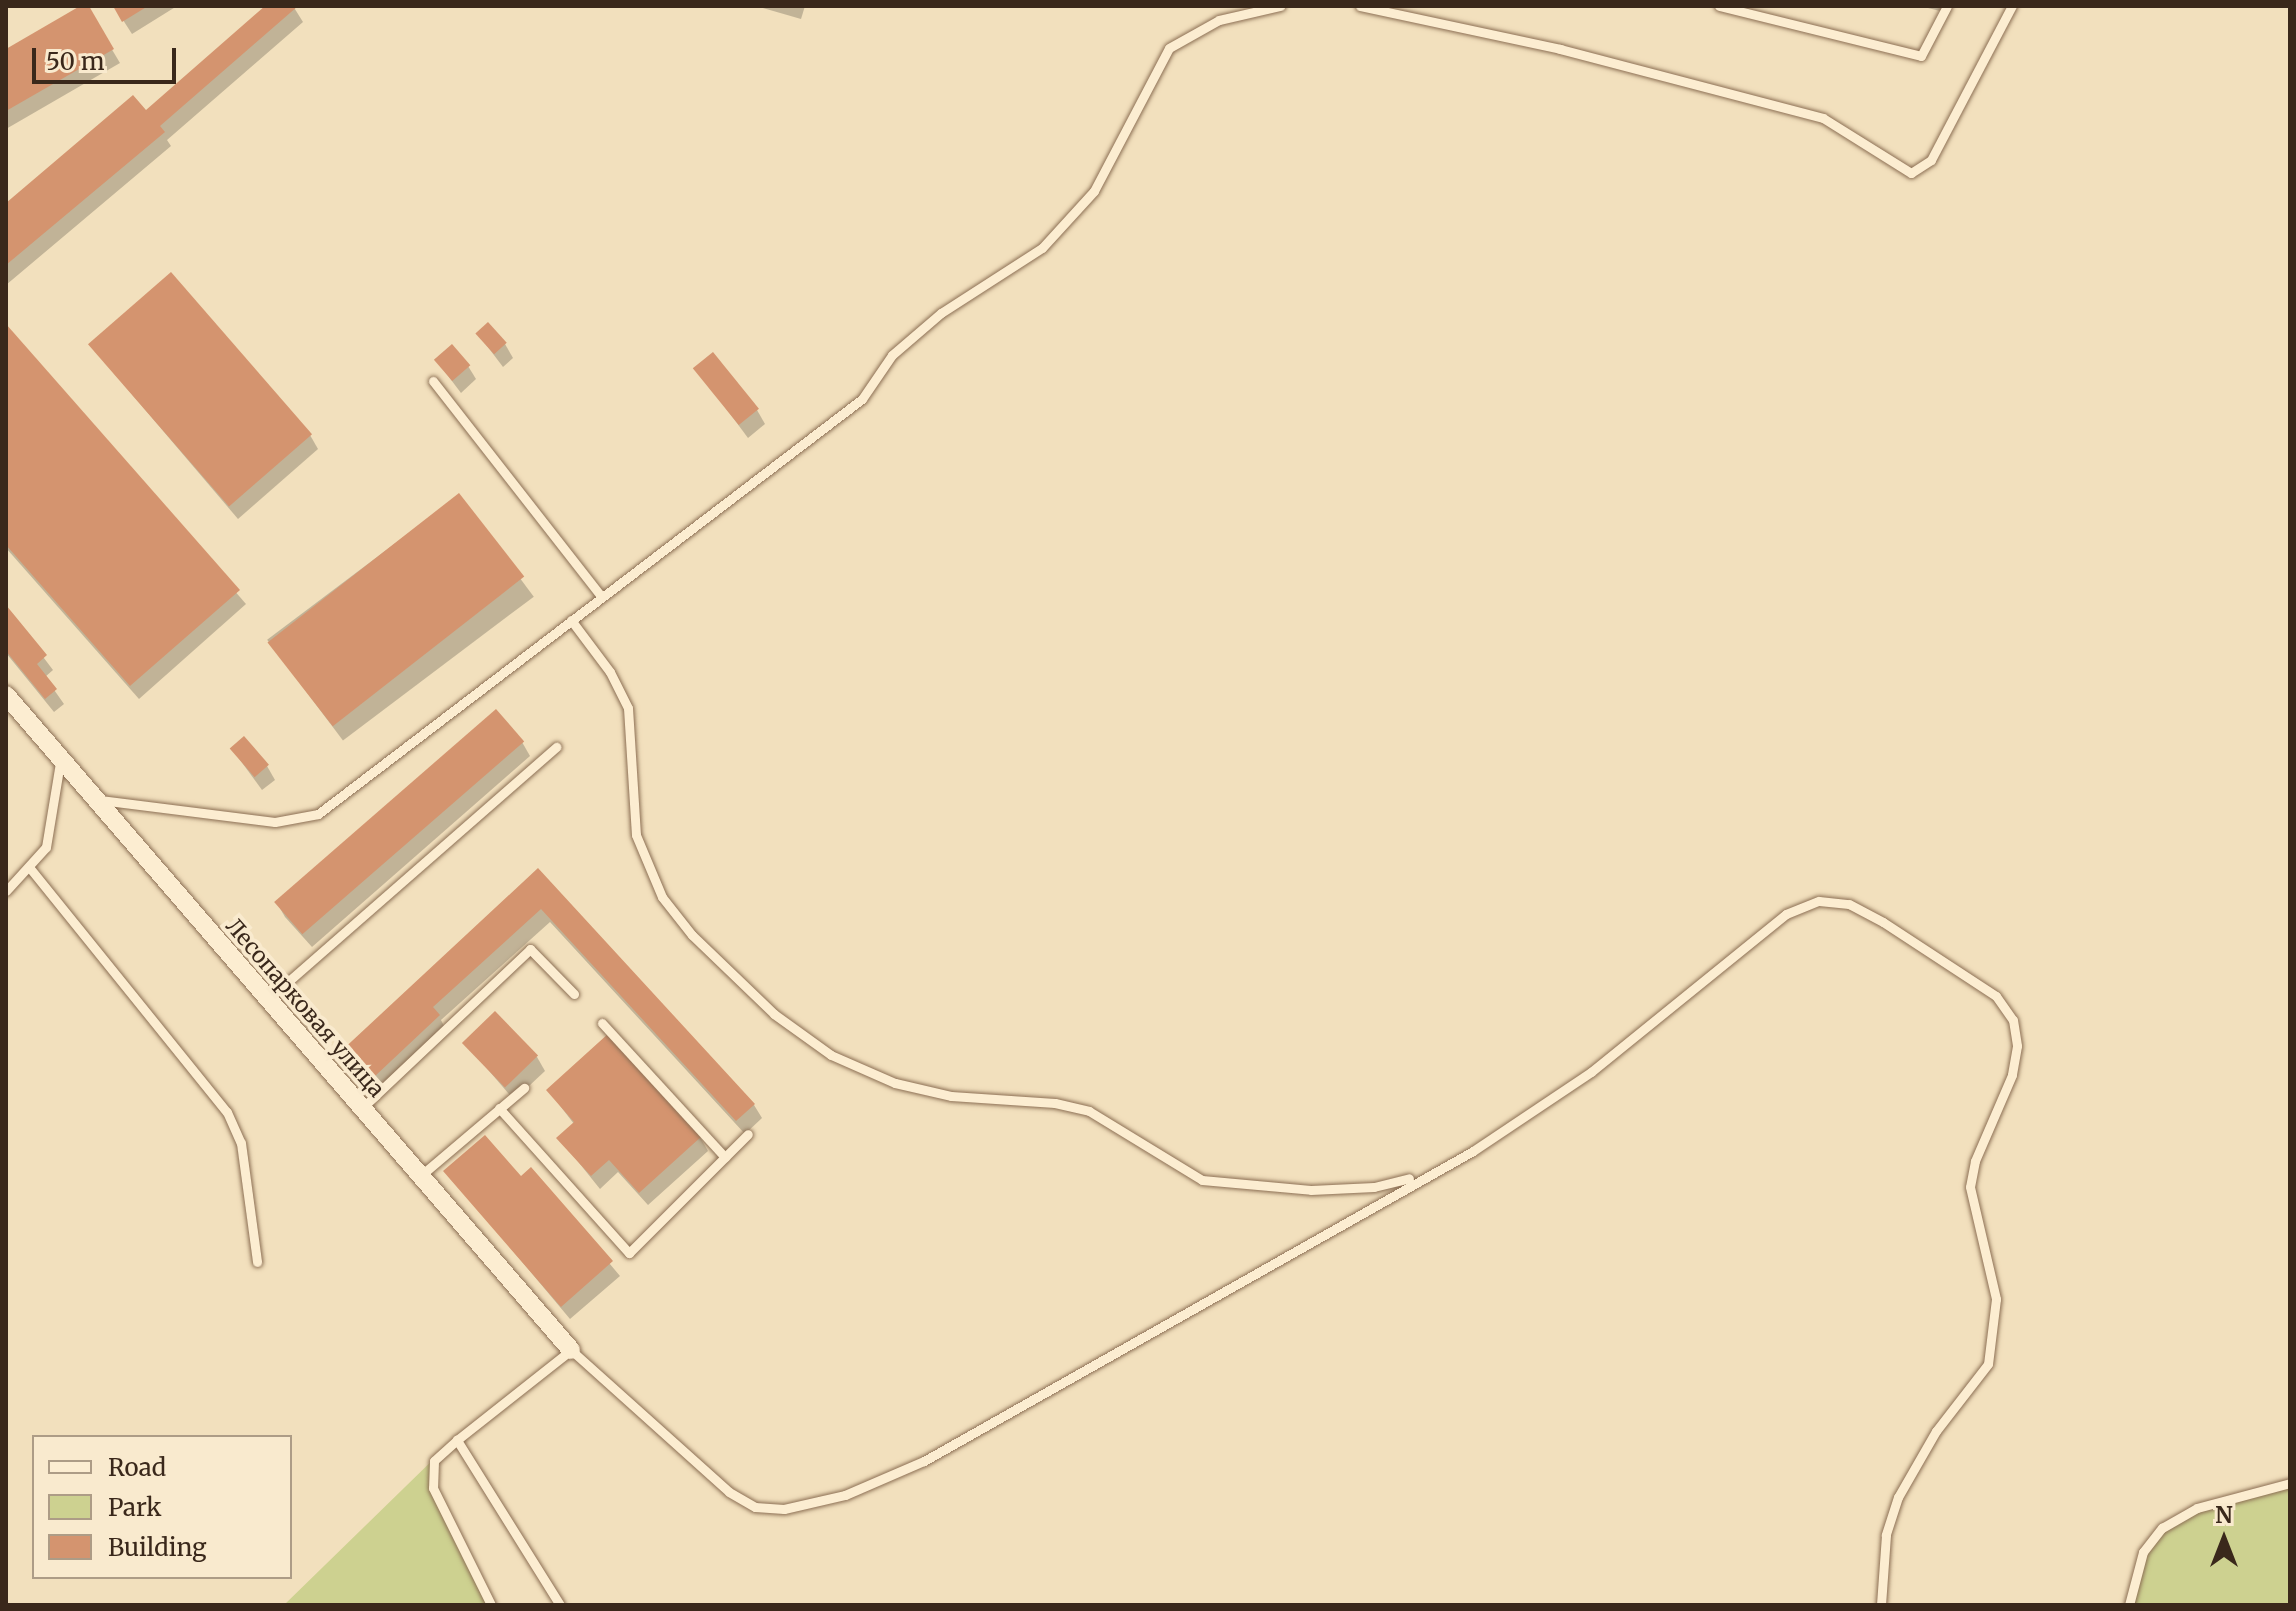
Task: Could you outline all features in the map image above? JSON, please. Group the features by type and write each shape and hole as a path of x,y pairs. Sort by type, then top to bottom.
{"street":[{"name":"Лесопарковая улица","path":"6,695 266,1001 571,1350"}],"lane":[{"path":"96,799 275,822 318,814 862,399 892,355 941,313 1042,248 1094,191 1169,48 1219,20 1280,6"},
{"path":"1360,6 1560,49 1823,118 1911,173 1931,160 2012,6"},
{"path":"1719,6 1921,56 1947,6"},
{"path":"433,381 602,597"},
{"path":"571,620 610,672 628,708 636,835 662,897 692,935 774,1014 831,1055 895,1083 951,1096 1055,1103 1089,1111 1202,1180 1311,1190 1374,1187 1425,1173"},
{"path":"266,1001 556,747"},
{"path":"6,891 46,847 55,821 60,762"},
{"path":"29,867 227,1112 241,1143 257,1262"},
{"path":"491,1605 433,1488 434,1461 571,1350 729,1492 755,1507 811,1505 924,1461 1425,1173 1473,1151 1591,1072 1786,914 1819,901 1849,904 1883,922 1996,996 2013,1020 2017,1046 2012,1075 1975,1161 1970,1187 1996,1299 1996,1328 1988,1364 1936,1431 1898,1497 1886,1535 1881,1605"},
{"path":"360,1109 530,949 574,994"},
{"path":"602,1023 725,1157"},
{"path":"419,1177 524,1088"},
{"path":"499,1108 629,1253 748,1134"},
{"path":"457,1440 560,1605"},
{"path":"2129,1605 2143,1552 2162,1528 2197,1508 2290,1483"}],"green space":[{"path":"444,1449 431,1475 491,1605 284,1605"},
{"path":"2290,1483 2290,1605 2129,1605 2143,1552 2162,1528 2197,1508"}],"building":[{"path":"80,6 89,6 114,49 6,111 6,49"},
{"path":"113,6 148,6 122,22"},
{"path":"265,6 298,6 160,126 165,132 6,265 6,203 133,95 146,110"},
{"path":"171,272 312,434 229,506 88,344"},
{"path":"488,322 507,343 494,354 475,333"},
{"path":"6,324 240,590 130,686 6,545"},
{"path":"452,344 470,365 452,381 434,360"},
{"path":"713,352 759,409 739,425 693,368"},
{"path":"459,493 524,577 333,726 268,643"},
{"path":"6,605 47,655 37,664 57,689 45,699 6,651"},
{"path":"496,709 524,741 302,934 274,902"},
{"path":"244,736 269,765 255,777 230,748"},
{"path":"538,868 755,1104 736,1121 541,909 433,1007 440,1015 374,1077 352,1054 344,1061 338,1054"},
{"path":"495,1011 538,1056 505,1088 462,1043"},
{"path":"609,1033 702,1136 639,1193 609,1160 591,1176 556,1138 574,1122 546,1090"},
{"path":"485,1135 521,1176 531,1167 613,1261 561,1307 443,1171"}]}
